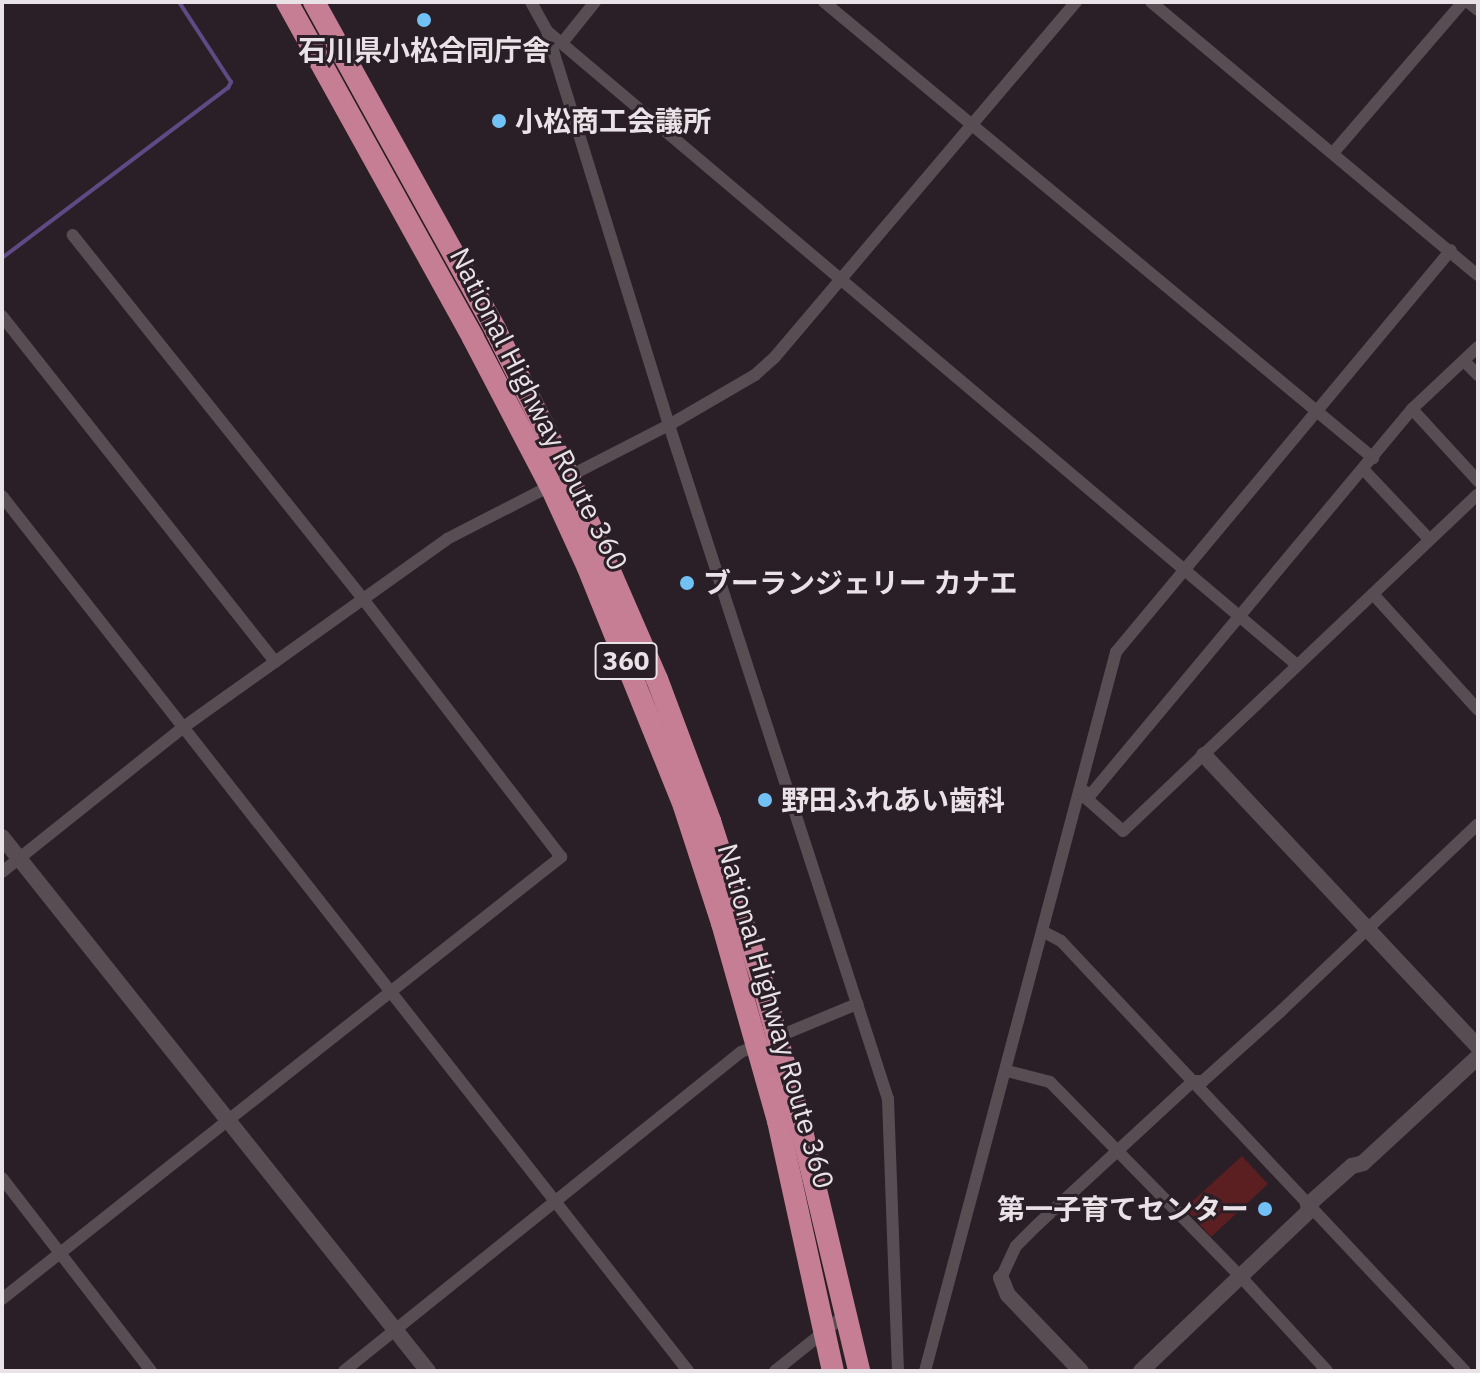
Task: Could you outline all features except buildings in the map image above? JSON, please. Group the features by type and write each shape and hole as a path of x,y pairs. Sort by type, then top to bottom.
{"highway":[{"name":"National Highway Route 360","path":"287,2 452,298 560,482"},
{"name":"National Highway Route 360","path":"314,2 496,331 560,482 651,666 704,807 859,1371"},
{"name":"National Highway Route 360","path":"767,1039 833,1371"}],"street":[{"path":"531,2 547,31 669,425 888,1099 898,1371"},
{"path":"562,43 595,2"},
{"path":"824,2 1373,458"},
{"path":"2,872 185,726 447,539 669,425 755,375 774,358 1076,2"},
{"path":"1151,2 1478,275"},
{"path":"1333,153 1466,2 1478,10"},
{"path":"547,31 839,281 1297,665"},
{"path":"2,1299 561,857 364,600 73,235"},
{"path":"925,1371 1116,652 1451,250"},
{"path":"2,316 275,662"},
{"path":"1087,799 1412,409 1478,347"},
{"path":"1464,361 1478,375"},
{"path":"1412,409 1478,481"},
{"path":"1363,469 1429,539"},
{"path":"1083,773 1087,799 1123,831 1478,494"},
{"path":"2,496 688,1371"},
{"path":"1373,594 1478,710"},
{"path":"1204,755 1478,1047"},
{"path":"1081,1371 1008,1295 1001,1278 1016,1246 1193,1081 1203,1081 1478,824"},
{"path":"2,837 428,1371"},
{"path":"1044,932 1061,941 1465,1371"},
{"path":"344,1371 397,1332 741,1052 857,1004"},
{"path":"1141,1371 1352,1166 1363,1163 1478,1057"},
{"path":"1007,1071 1050,1082 1115,1152 1241,1277 1327,1371"},
{"path":"2,1178 151,1371"},
{"path":"775,1371 845,1315"}],"shaded area":[{"path":"1242,1156 1268,1184 1211,1237 1185,1208"}],"waterway":[{"path":"2,258 228,88 231,82 179,2"}],"place":[{"name":"石川県小松合同庁舎","path":"424,20"},
{"name":"小松商工会議所","path":"499,121"},
{"name":"ブーランジェリー カナエ","path":"687,583"},
{"name":"野田ふれあい歯科","path":"765,800"},
{"name":"第一子育てセンター","path":"1265,1209"}]}
